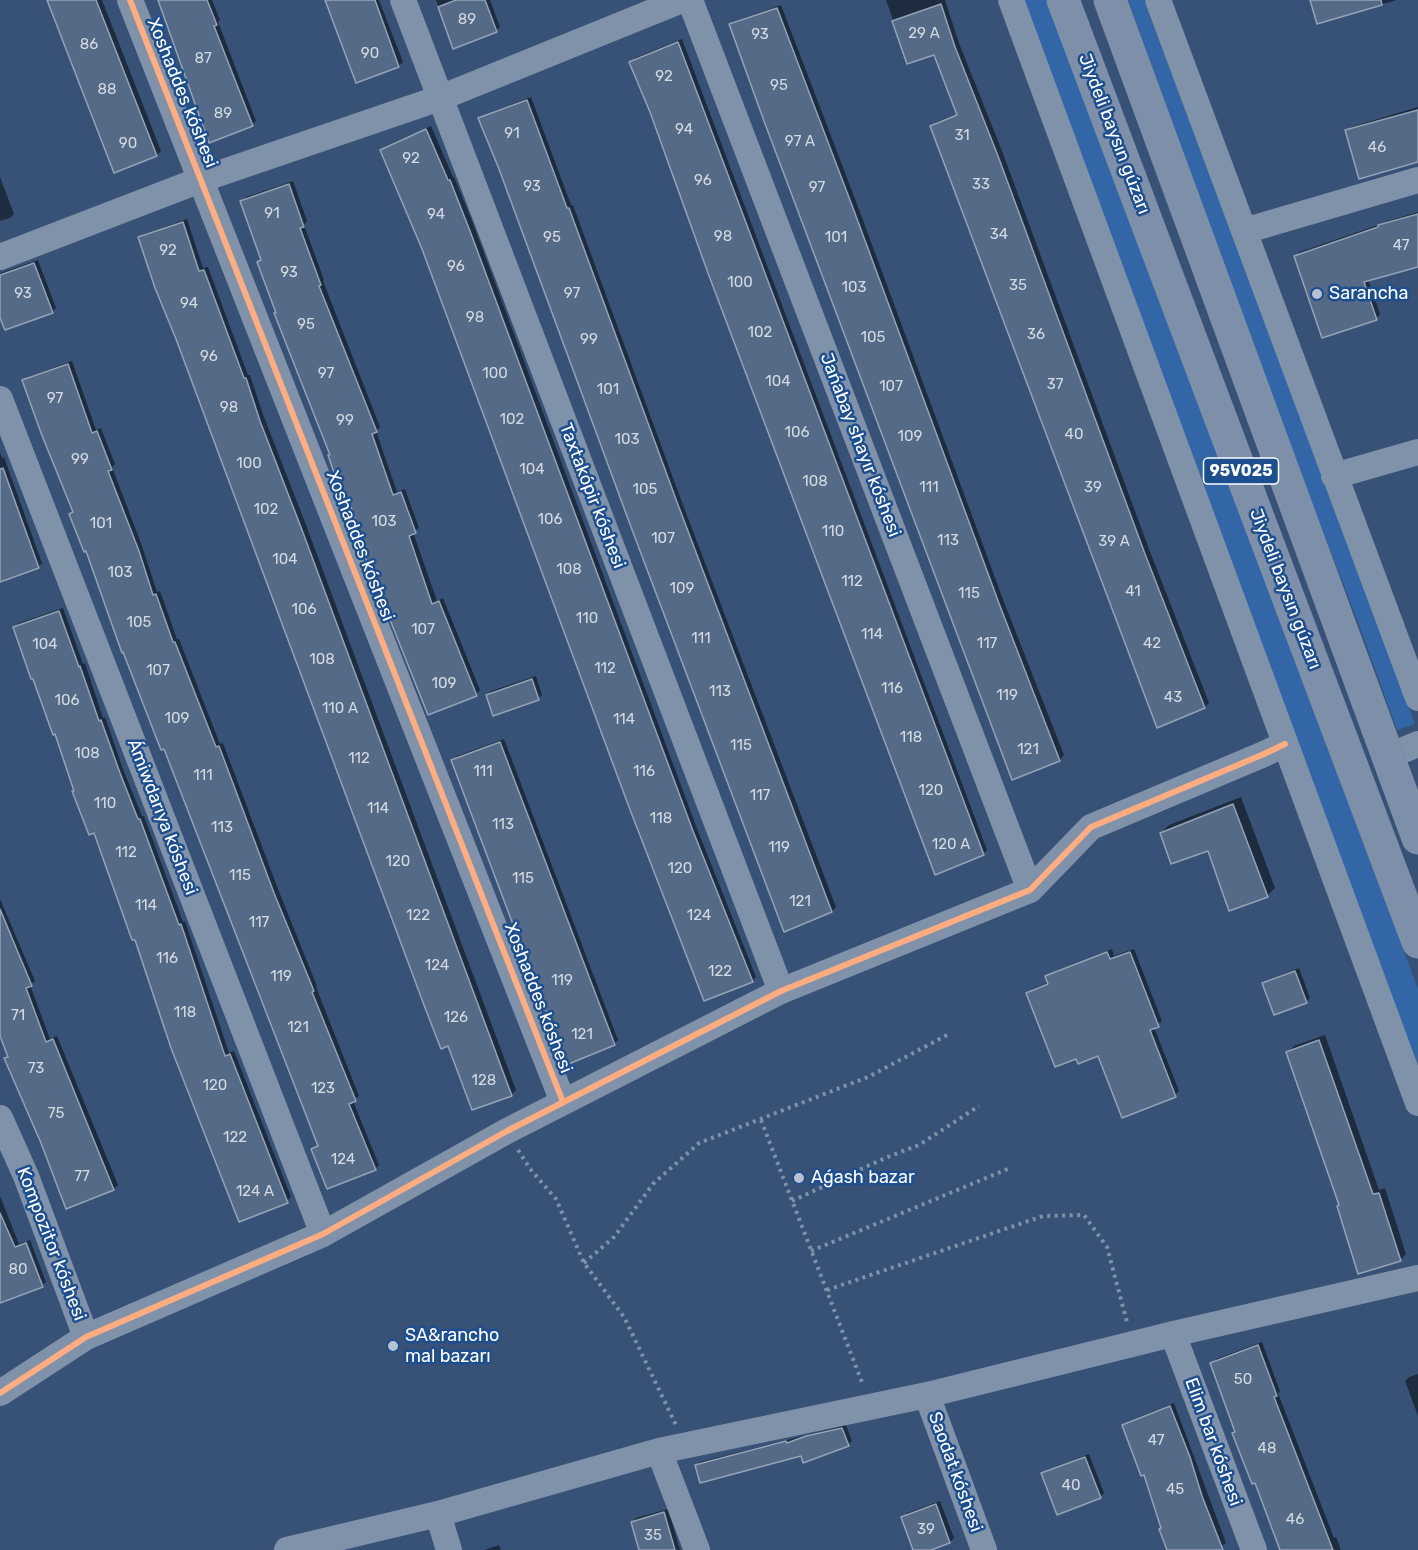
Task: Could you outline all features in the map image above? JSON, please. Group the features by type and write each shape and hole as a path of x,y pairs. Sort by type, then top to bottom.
{"main road":[{"name":"Jiydeli baysın gúzarı","path":"1063,0 1418,942"},
{"name":"Jiydeli baysın gúzarı","path":"1110,0 1418,838"}],"street":[{"name":"Xoshaddes kóshesi","path":"130,0 563,1102"},
{"name":"Taxtakópir kóshesi","path":"403,0 781,991"},
{"path":"0,256 200,180 440,98 682,0"},
{"name":"Jańabay shayır kóshesi","path":"690,0 1030,890"},
{"path":"1011,0 1418,1103"},
{"path":"1158,0 1418,698"},
{"path":"1244,231 1418,180"},
{"name":"Ámiwdarıya kóshesi","path":"0,399 323,1234"},
{"path":"1334,476 1418,452"},
{"path":"0,1393 86,1337 323,1234 507,1131 781,991 1030,890 1091,827 1285,744"},
{"path":"1388,757 1418,744"},
{"name":"Kompozitor kóshesi","path":"0,1118 26,1176 86,1337"},
{"path":"287,1550 438,1514 659,1451 927,1395 1173,1334 1418,1278"},
{"name":"Elim bar kóshesi","path":"1173,1334 1254,1550"},
{"name":"Saodat kóshesi","path":"927,1395 984,1550"},
{"path":"659,1451 697,1550"},
{"path":"438,1514 449,1550"}],"path":[{"path":"584,1263 614,1237 653,1184 699,1143 868,1077 949,1034"},
{"path":"792,1201 885,1158 920,1145 979,1106"},
{"path":"761,1120 872,1406"},
{"path":"507,1131 531,1170 556,1199 584,1263 624,1317 685,1446"},
{"path":"812,1251 1010,1168"},
{"path":"826,1290 1043,1216 1084,1215 1107,1247 1133,1344"}],"shaded area":[{"path":"1021,0 1046,0 1418,989 1418,1071"},
{"path":"1128,0 1144,0 1415,724 1397,730 1360,627 1278,416"}],"building":[{"path":"47,0 96,0 157,156 114,173"},
{"path":"158,0 207,0 217,25 214,26 253,126 209,143"},
{"path":"325,0 375,0 399,67 356,83"},
{"path":"456,0 485,0 497,32 453,49 438,7"},
{"path":"1310,0 1381,0 1382,5 1317,24"},
{"path":"941,4 955,47 998,156 1145,554 1205,708 1157,728 930,126 957,115 934,55 907,64 892,21"},
{"path":"777,8 1060,761 1012,780 729,24"},
{"path":"678,42 984,855 935,875 708,273 650,112 629,62"},
{"path":"527,100 832,912 784,932 478,118"},
{"path":"1418,110 1418,162 1359,179 1345,130"},
{"path":"426,129 448,180 450,180 470,231 693,831 753,982 704,1001 629,807 422,249 380,150"},
{"path":"289,184 304,227 300,228 321,285 319,286 377,432 372,434 393,495 401,492 416,533 409,536 432,604 439,601 477,696 428,715 364,555 368,554 351,507 346,508 328,455 330,455 274,313 276,313 257,262 261,260 240,201"},
{"path":"1418,214 1418,267 1364,282 1377,320 1322,338 1294,256 1378,227 1378,225"},
{"path":"183,222 199,271 204,270 244,378 246,378 260,421 512,1096 472,1110 448,1046 441,1049 424,1005 155,288 138,237"},
{"path":"34,263 53,313 5,330 0,318 0,275"},
{"path":"68,364 92,433 97,431 112,470 108,471 139,551 153,595 156,594 216,747 219,746 274,893 314,991 312,992 356,1101 349,1104 376,1170 327,1189 311,1149 318,1146 164,749 161,750 122,653 86,551 84,552 69,514 73,512 22,380"},
{"path":"3,468 39,568 0,582 0,469"},
{"path":"59,611 99,721 101,720 138,819 140,819 179,925 181,924 225,1056 230,1054 288,1203 239,1222 171,1048 135,940 132,940 94,833 89,835 72,791 74,791 55,734 53,735 33,679 31,679 13,627"},
{"path":"532,679 539,700 493,716 486,695"},
{"path":"500,742 615,1045 566,1065 451,760"},
{"path":"1233,804 1268,897 1229,911 1208,851 1171,864 1160,833"},
{"path":"0,909 32,986 26,988 46,1042 53,1039 114,1190 66,1209 41,1143 4,1058 8,1057 0,1036"},
{"path":"1107,952 1110,959 1130,952 1159,1027 1150,1030 1176,1097 1122,1118 1098,1056 1078,1064 1076,1059 1055,1067 1026,993 1048,984 1045,976"},
{"path":"1295,971 1307,1003 1274,1015 1262,983"},
{"path":"1319,1040 1373,1194 1379,1193 1401,1261 1358,1274 1337,1206 1339,1205 1286,1052"},
{"path":"0,1213 15,1247 26,1243 43,1287 0,1303"},
{"path":"1258,1345 1277,1396 1274,1397 1333,1550 1280,1550 1255,1483 1252,1484 1232,1433 1235,1432 1210,1363"},
{"path":"1170,1406 1223,1550 1167,1550 1159,1529 1161,1528 1144,1475 1141,1476 1122,1425"},
{"path":"842,1428 849,1446 803,1463 801,1456 700,1483 695,1465"},
{"path":"1085,1457 1101,1498 1057,1515 1041,1473"},
{"path":"936,1504 950,1543 931,1550 913,1550 901,1517"},
{"path":"664,1512 675,1550 639,1550 631,1522"}],"cycle path":[{"path":"130,0 563,1102"},
{"path":"0,1393 86,1337 323,1234 507,1131 781,991 1030,890 1091,827 1285,744"}],"place":[{"name":"Sarancha","path":"1317,294"},
{"name":"Aǵash bazar","path":"799,1178"},
{"name":"SA&rancho mal bazarı","path":"393,1346"}]}
